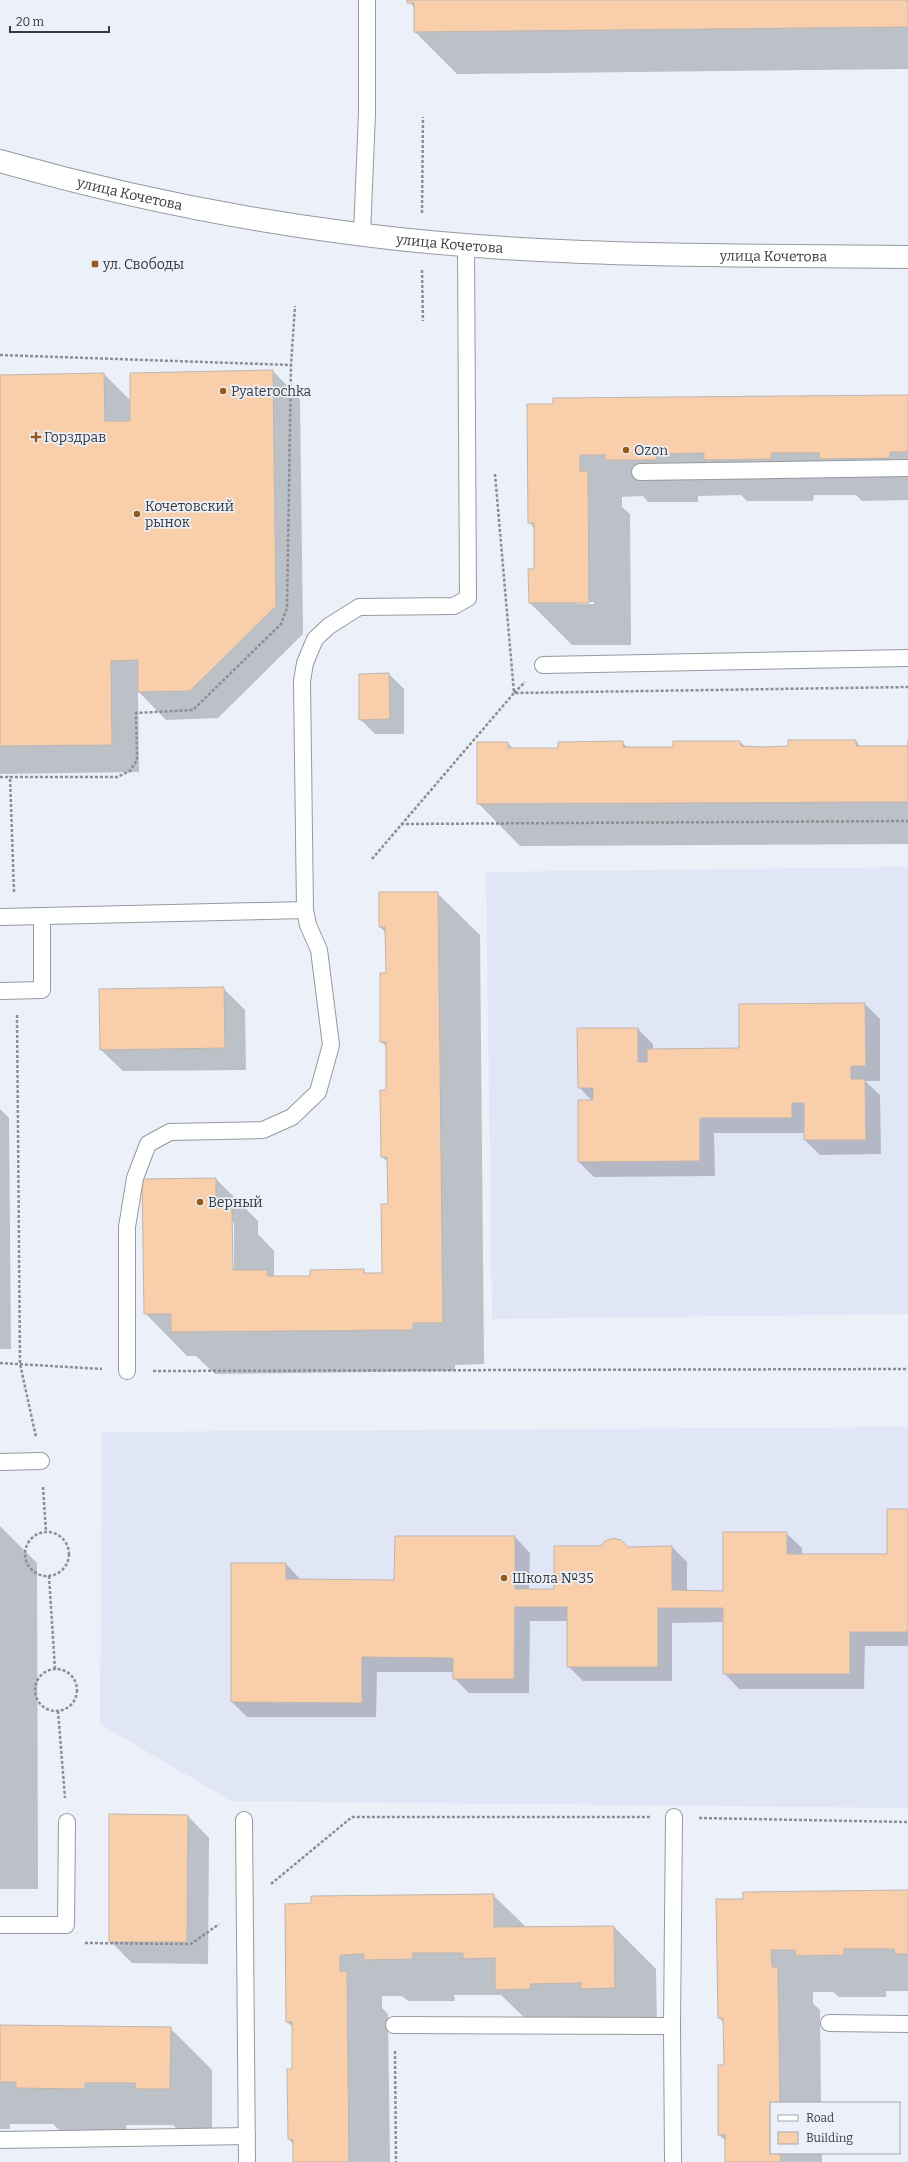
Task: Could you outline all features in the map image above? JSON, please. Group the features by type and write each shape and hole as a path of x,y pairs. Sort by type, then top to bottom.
{"main road":[{"name":"улица Кочетова","path":"0,161 96,187 230,215 362,234 466,245 640,254 908,257"}],"lane":[{"path":"362,234 367,113 367,0"},
{"path":"127,1371 127,1227 135,1178 148,1144 170,1132 263,1130 292,1116 318,1092 331,1045 319,950 308,925 305,910 302,682 305,663 315,640 329,626 359,607 454,606 468,598 466,245"},
{"path":"640,472 908,468"},
{"path":"543,665 908,658"},
{"path":"7,916 305,910"},
{"path":"0,991 42,990 42,916"},
{"path":"0,1462 41,1462"},
{"path":"673,2162 672,2026 674,1817"},
{"path":"244,1820 247,2162"},
{"path":"0,1925 66,1925 66,1822"},
{"path":"829,2023 908,2024"},
{"path":"394,2025 672,2026"},
{"path":"0,2140 247,2136"}],"path":[{"path":"0,777 118,777 130,771 137,760 136,713 193,710 281,624 287,608 291,365 295,306"},
{"path":"0,355 291,365"},
{"path":"495,472 514,694"},
{"path":"372,859 400,824 514,694 543,665"},
{"path":"514,694 908,687"},
{"path":"7,916 10,777"},
{"path":"400,824 908,821"},
{"path":"16,991 20,1364 41,1462 46,1532"},
{"path":"0,1363 127,1371 908,1369"},
{"path":"46,1532 55,1533 64,1538 68,1547 69,1557 66,1566 59,1573 49,1576 39,1574 31,1569 26,1560 26,1550 29,1541 37,1534 46,1532"},
{"path":"49,1576 55,1669"},
{"path":"55,1669 64,1671 72,1676 77,1684 77,1693 74,1702 67,1708 58,1711 49,1709 41,1704 36,1692 39,1678 46,1672 55,1669"},
{"path":"58,1711 66,1822"},
{"path":"66,1925 66,1943 191,1944 244,1906 352,1817 674,1817 908,1822"},
{"path":"394,2025 396,2162"}],"shaded area":[{"path":"908,867 908,1314 492,1319 486,872"},
{"name":"Школа №35","path":"908,1427 908,1808 231,1801 100,1724 102,1432"}],"building":[{"path":"407,0 908,0 908,27 414,32 414,3 407,3"},
{"name":"Кочетовский рынок","path":"273,370 276,606 190,691 138,692 138,660 111,661 112,745 0,746 0,375 104,373 105,421 130,421 130,373"},
{"path":"908,395 908,452 890,452 890,458 819,459 819,453 772,453 771,459 704,460 704,453 657,454 656,460 605,460 605,455 580,455 580,471 588,471 589,603 529,603 528,569 534,569 534,523 528,523 527,404 553,404 553,398"},
{"path":"389,673 390,719 359,720 359,674"},
{"path":"788,740 856,740 856,746 908,746 908,802 477,804 477,742 508,742 508,748 558,748 558,742 623,741 623,747 673,747 673,741 740,741 741,746 762,747 788,746"},
{"path":"379,892 438,892 443,1323 413,1323 413,1330 171,1332 171,1314 144,1314 142,1179 216,1178 216,1208 232,1207 233,1270 267,1270 268,1276 310,1276 310,1270 364,1269 364,1273 382,1273 381,1204 388,1204 387,1157 381,1157 380,1090 386,1090 386,1042 380,1042 380,973 386,973 385,927 379,927"},
{"path":"224,987 225,1048 100,1050 99,989"},
{"path":"865,1003 866,1066 851,1066 851,1079 865,1079 866,1140 804,1140 804,1103 792,1103 792,1118 700,1118 700,1161 578,1162 578,1100 593,1100 593,1088 578,1088 577,1028 638,1028 638,1062 647,1062 647,1049 739,1048 739,1004"},
{"path":"887,1509 908,1509 908,1632 850,1632 850,1674 723,1674 723,1608 658,1608 658,1667 567,1667 567,1607 515,1607 514,1679 453,1679 453,1658 362,1657 362,1703 231,1702 231,1563 286,1563 286,1579 394,1580 395,1536 515,1536 515,1589 554,1589 554,1546 601,1546 605,1541 613,1538 621,1540 628,1547 672,1546 672,1590 723,1591 723,1532 787,1532 787,1554 887,1554"},
{"path":"109,1814 188,1815 187,1942 109,1942"},
{"path":"908,1890 908,1954 895,1954 894,1949 844,1949 844,1955 796,1956 795,1950 771,1950 772,1967 778,1967 780,2102 770,2102 770,2154 780,2154 781,2162 725,2162 725,2135 718,2135 718,2065 724,2065 723,2018 718,2018 716,1899 743,1899 743,1892"},
{"path":"494,1894 494,1927 614,1926 615,1988 581,1989 581,1983 530,1984 531,1989 495,1990 495,1958 463,1959 463,1953 413,1953 413,1959 364,1960 364,1954 340,1955 340,1971 347,1971 349,2162 293,2162 293,2140 288,2139 287,2069 292,2069 292,2022 286,2022 285,1904 311,1903 311,1896"},
{"path":"0,2025 171,2027 170,2089 136,2089 135,2083 85,2083 85,2089 16,2088 16,2082 0,2082"}],"place":[{"name":"ул. Свободы","path":"95,264"},
{"name":"Pyaterochka","path":"223,391"},
{"name":"Горздрав","path":"36,437"},
{"name":"Ozon","path":"626,450"},
{"name":"Кочетовский рынок","path":"137,514"},
{"name":"Верный","path":"200,1202"},
{"name":"Школа №35","path":"504,1578"}]}
